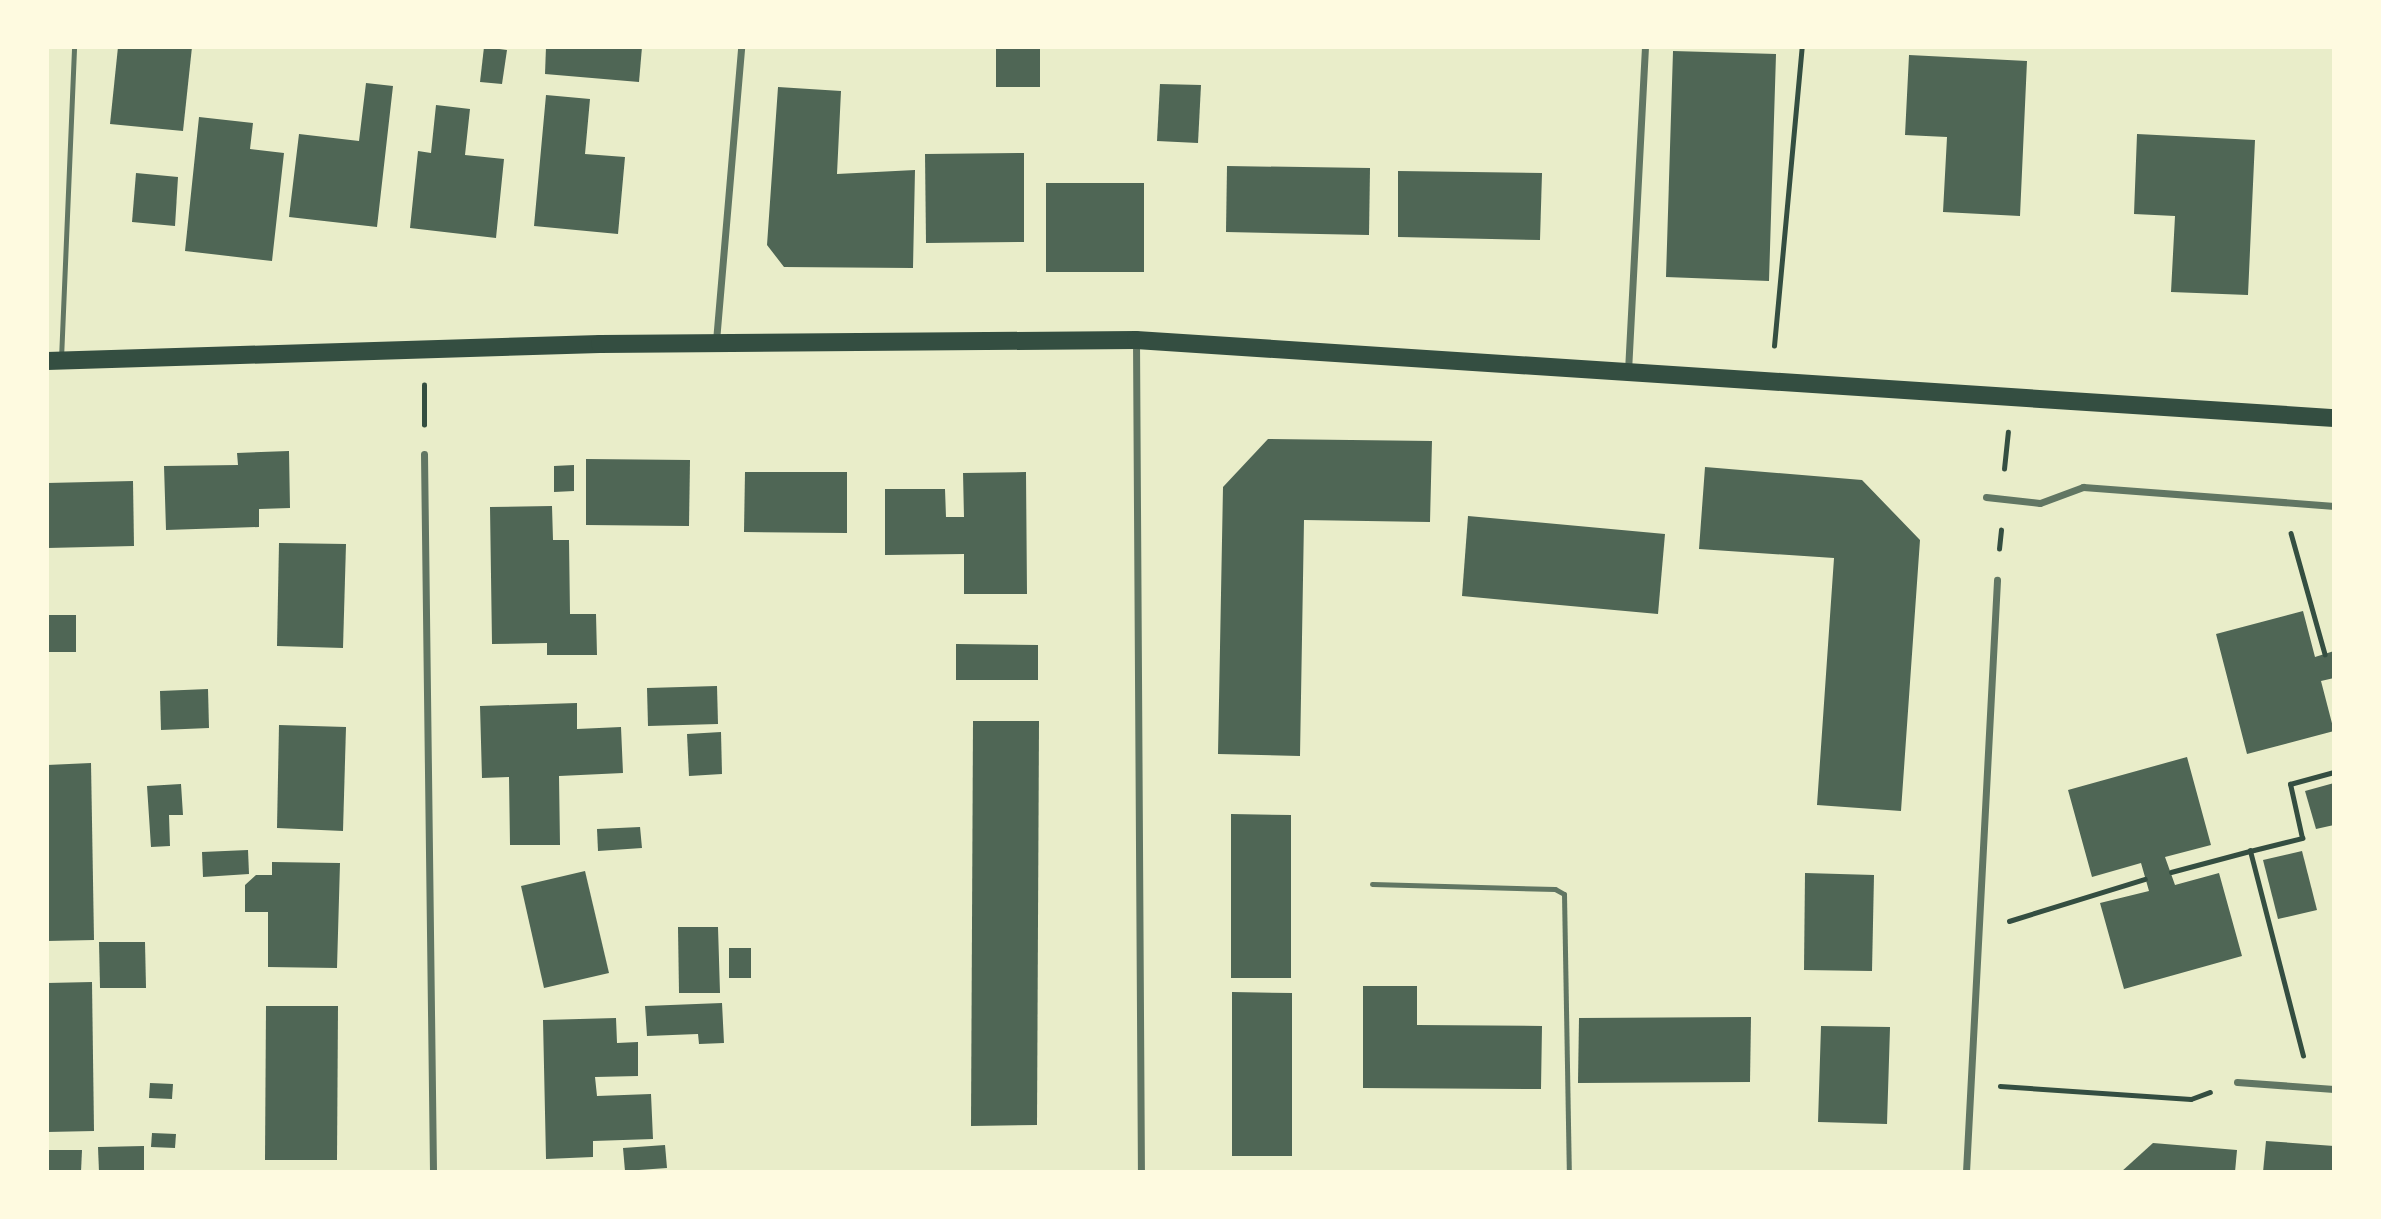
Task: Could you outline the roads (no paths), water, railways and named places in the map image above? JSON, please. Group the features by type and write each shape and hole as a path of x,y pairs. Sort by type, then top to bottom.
{"main road":[{"path":"54,361 425,350 1136,340 2334,418"}],"street":[{"path":"716,345 741,47"},
{"path":"1628,371 1645,47"},
{"path":"1136,340 1141,1172"},
{"path":"424,454 433,1172"},
{"path":"1986,497 2040,503 2083,487 2334,506"},
{"path":"1966,1172 1997,580"},
{"path":"2237,1082 2334,1089"}],"lane":[{"path":"54,361 74,47"},
{"path":"1372,884 1555,889 1564,894 1569,1172"}]}
